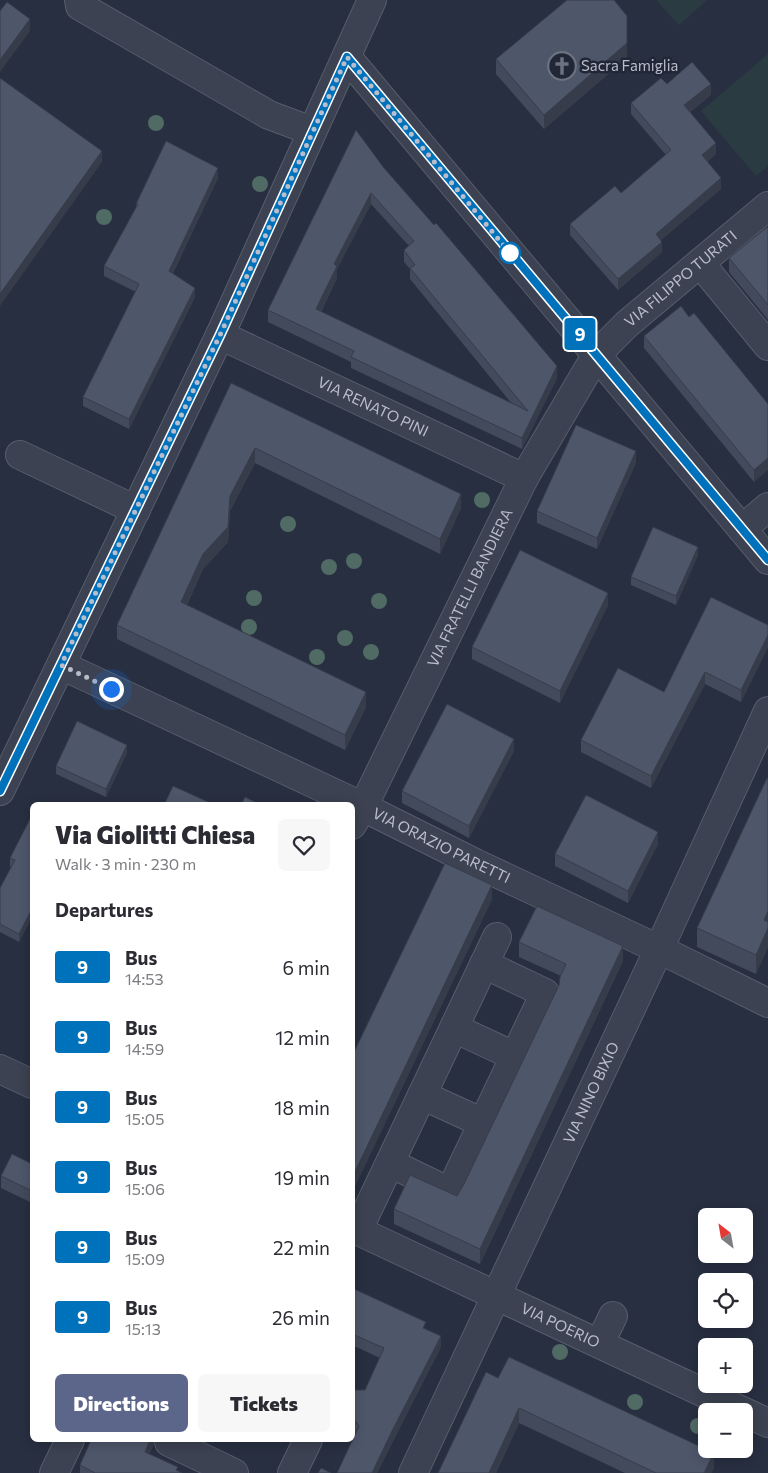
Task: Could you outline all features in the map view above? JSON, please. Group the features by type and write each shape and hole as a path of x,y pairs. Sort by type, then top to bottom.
{"street":[{"path":"2,782 61,665 220,335 372,0"},
{"path":"76,2 269,115 312,131"},
{"path":"347,57 768,560"},
{"name":"VIA FILIPPO TURATI","path":"597,354 627,324 768,206"},
{"path":"700,263 768,346"},
{"name":"VIA RENATO PINI","path":"220,335 524,478"},
{"name":"VIA FRATELLI BANDIERA","path":"358,816 524,478 597,354"},
{"path":"20,455 136,510"},
{"path":"742,529 768,507"},
{"name":"VIA ORAZIO PARETTI","path":"61,665 330,802"},
{"name":"VIA NINO BIXIO","path":"413,1473 659,949 768,711"},
{"name":"VIA ORAZIO PARETTI","path":"358,816 475,863 659,949 759,1005"},
{"path":"355,1229 390,1163 497,938"},
{"path":"390,1163 450,1192 545,993 484,964"},
{"path":"454,1028 514,1056"},
{"path":"0,1070 30,1083"},
{"path":"422,1095 483,1124"},
{"name":"VIA POERIO","path":"355,1229 497,1296 766,1417"},
{"path":"600,1343 612,1316"},
{"path":"54,1473 69,1442"},
{"path":"169,1442 234,1473"},
{"path":"292,1473 307,1442"}],"shaded area":[{"path":"656,0 707,0 679,25"},
{"path":"768,54 768,166 756,176 701,111"}],"building":[{"name":"Sacra Famiglia","path":"567,0 614,0 627,16 627,43 544,115 496,59"},
{"path":"7,2 30,19 0,60 0,11"},
{"path":"692,62 711,84 684,105 716,143 702,155 721,178 656,234 662,242 618,279 570,224 615,186 621,193 671,150 631,103 661,78 667,84"},
{"path":"0,78 102,151 0,294"},
{"path":"356,130 384,168 434,225 436,223 557,366 522,438 351,357 354,351 268,310","holes":["371,193 414,241 404,250 415,265 410,268 528,411 316,309 337,266 334,264"]},
{"path":"166,141 218,168 169,271 195,288 129,419 83,397 139,284 104,266 138,204 136,204"},
{"path":"768,228 768,305 729,258"},
{"path":"681,306 689,317 694,313 768,404 768,458 754,470 644,336"},
{"path":"231,383 461,494 440,539 255,448 230,496 228,527 203,554 181,602 366,692 345,735 117,625"},
{"path":"576,425 636,451 597,538 537,511"},
{"path":"653,527 698,547 676,596 631,577"},
{"path":"520,550 608,593 560,691 472,647"},
{"path":"711,597 768,625 768,635 741,690 705,672 651,776 581,740 618,668 664,692"},
{"path":"447,704 514,739 469,826 402,791"},
{"path":"77,721 127,745 106,789 56,766"},
{"path":"767,778 768,911 764,920 768,922 768,928 756,955 697,928"},
{"path":"173,786 208,802 165,802"},
{"path":"586,795 658,832 628,891 555,854"},
{"path":"245,797 255,802 242,802"},
{"path":"30,819 30,913 19,934 0,924 0,888 15,860 10,858"},
{"path":"445,863 492,885 355,1172 355,1050"},
{"path":"537,906 623,946 480,1249 394,1209 410,1175 457,1196 559,985 560,977 566,964 519,942"},
{"path":"12,1154 30,1163 30,1190 1,1176"},
{"path":"355,1289 426,1322 423,1328 441,1336 372,1473 337,1473 352,1442 355,1442 355,1435 359,1426 355,1420 355,1390 365,1390 384,1348 355,1335"},
{"path":"509,1357 698,1446 698,1458 712,1458 704,1473 656,1473 519,1408 489,1473 438,1473 486,1372 498,1378"},
{"path":"90,1442 149,1442 145,1452 178,1467 176,1470 182,1473 95,1473 80,1465"},
{"path":"321,1468 331,1473 318,1473"}],"bus line":[{"name":"9","path":"0,791 220,335 347,57 768,560"}],"place":[{"name":"Sacra Famiglia","path":"562,66"}],"route":[{"path":"111,689 61,665 220,335 347,57 510,253"}]}
